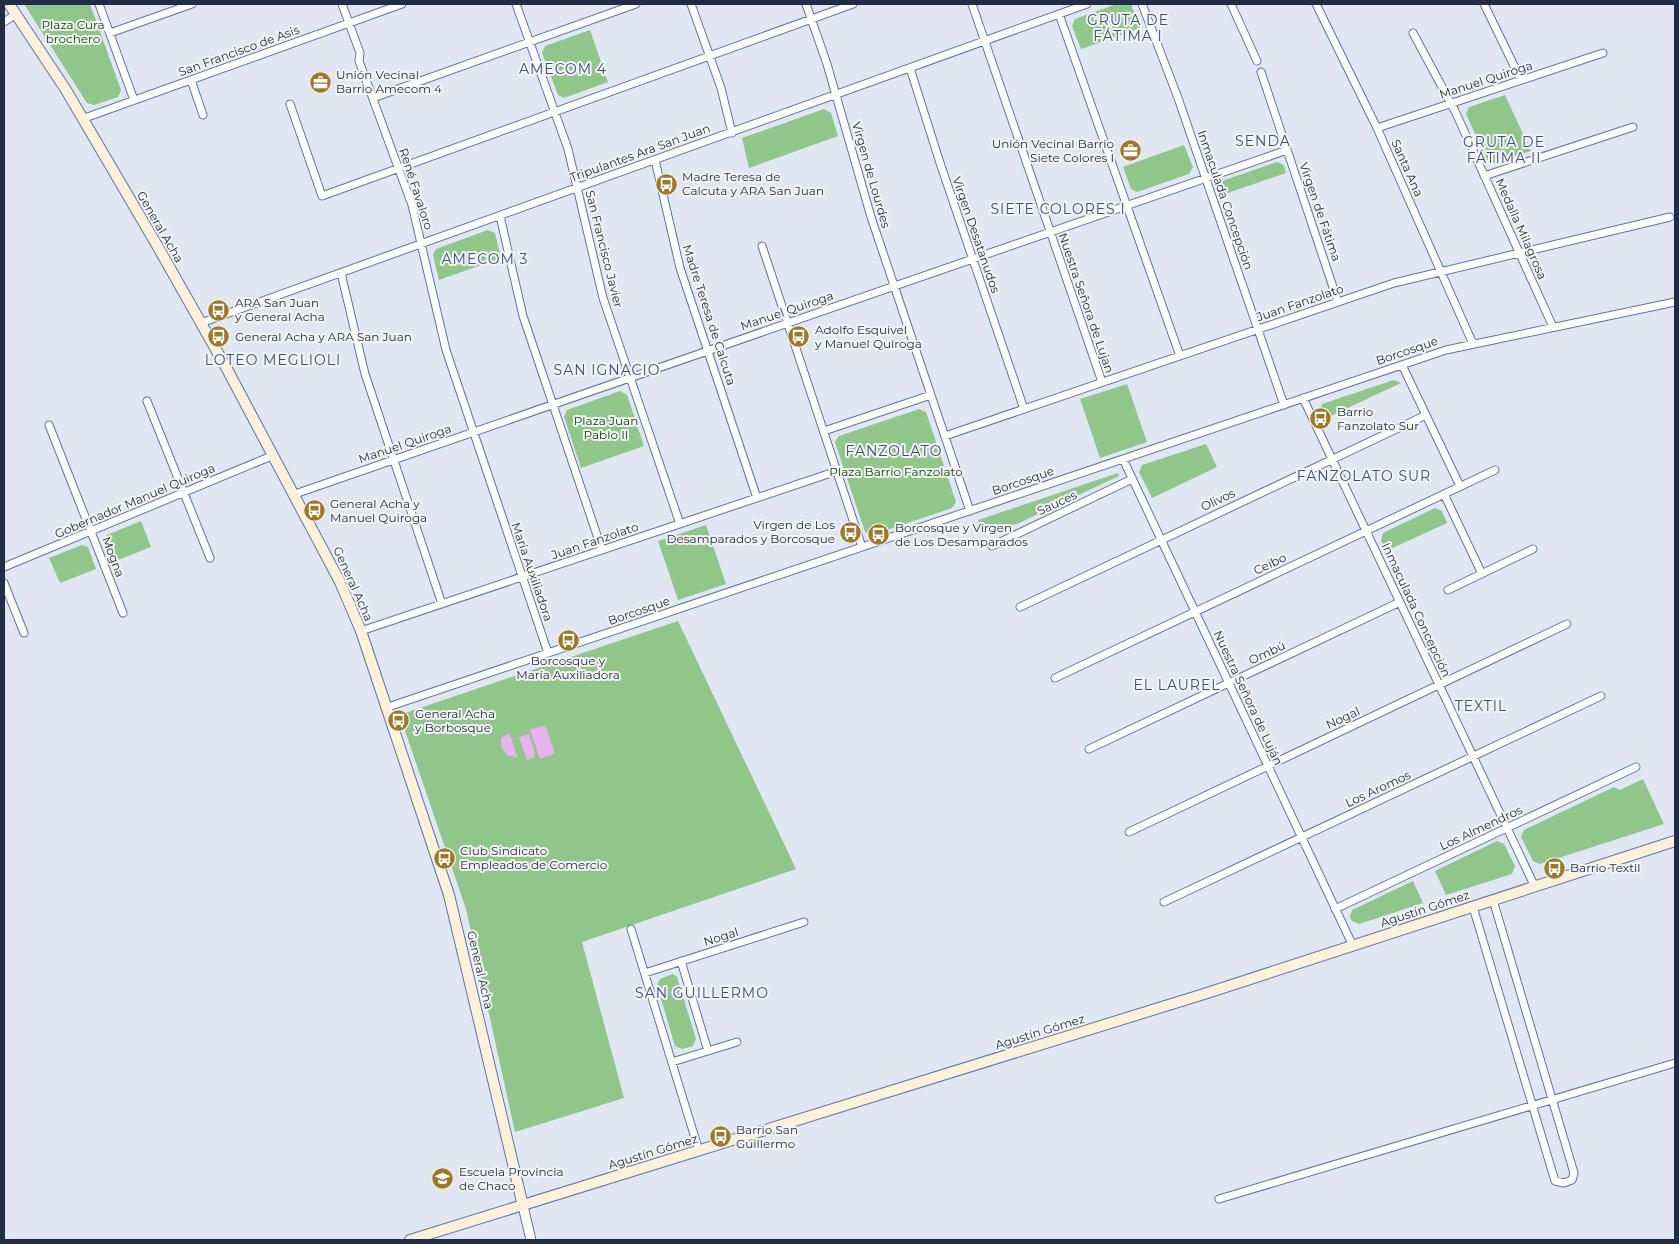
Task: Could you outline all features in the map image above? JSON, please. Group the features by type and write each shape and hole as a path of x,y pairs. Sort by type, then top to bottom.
{"main road":[{"name":"General Acha","path":"9,4 82,119 201,323 337,574 361,631 385,708 453,907 523,1206"},
{"name":"Agustín Gómez","path":"410,1240 1353,946 1675,841"}],"street":[{"path":"100,4 134,100"},
{"path":"110,33 192,4"},
{"name":"René Favaloro","path":"342,4 373,98 412,205 446,350 496,498"},
{"name":"San Francisco de Asis","path":"82,119 402,4"},
{"name":"San Francisco Javier","path":"516,4 568,149 603,298 680,524"},
{"path":"373,98 636,4"},
{"path":"691,4 721,88 732,132"},
{"name":"Virgen de Lourdes","path":"806,4 836,95 871,217 970,511"},
{"path":"290,104 322,196 852,4"},
{"name":"Nuestra Señora de Lujan","path":"972,4 1102,382"},
{"name":"Tripulantes Ara San Juan","path":"201,323 1087,4"},
{"name":"Inmaculada Concepción","path":"1142,4 1177,95 1284,404"},
{"path":"1231,4 1257,61"},
{"name":"Santa Ana","path":"1316,4 1376,128 1473,344"},
{"path":"1484,4 1521,80"},
{"path":"4,22 16,14"},
{"path":"1059,14 1180,356"},
{"name":"Medalla Milagrosa","path":"1413,33 1450,104 1553,327"},
{"name":"Manuel Quiroga","path":"1376,128 1603,53"},
{"name":"Virgen Desatanudos","path":"910,68 1024,409"},
{"name":"Virgen de Fátima","path":"1261,72 1338,302"},
{"path":"191,80 203,115"},
{"path":"1484,176 1633,127"},
{"name":"Manuel Quiroga","path":"295,494 1287,150"},
{"name":"Madre Teresa de Calcuta","path":"655,160 680,268 757,498"},
{"path":"500,216 523,316 602,550"},
{"name":"Juan Fanzolato","path":"945,436 1394,283 1670,217"},
{"path":"762,246 862,547"},
{"path":"342,273 365,374 442,604"},
{"name":"Borcosque","path":"385,708 1446,350 1675,302"},
{"path":"1402,365 1460,486"},
{"path":"824,431 931,395"},
{"name":"Inmaculada Concepción","path":"1303,398 1535,887"},
{"path":"147,401 210,558"},
{"name":"Olivos","path":"1020,607 1426,415"},
{"name":"Mogna","path":"50,425 123,613"},
{"name":"Gobernador Manuel Quiroga","path":"4,567 274,455"},
{"name":"Nuestra Señora de Luján","path":"1123,459 1353,946"},
{"name":"Ceibo","path":"1055,678 1495,470"},
{"name":"Juan Fanzolato","path":"361,631 837,471"},
{"name":"Sauces","path":"992,546 1132,479"},
{"path":"1444,494 1482,574"},
{"name":"María Auxiliadora","path":"496,498 548,653"},
{"path":"1448,590 1534,549"},
{"path":"4,583 24,633"},
{"name":"Ombú","path":"1089,749 1400,602"},
{"name":"Nogal","path":"1129,832 1567,624"},
{"name":"Los Aromos","path":"1164,902 1601,696"},
{"name":"Los Almendros","path":"1335,908 1636,767"},
{"path":"1473,907 1555,1181 1564,1183 1572,1180 1574,1173 1493,900"},
{"name":"Nogal","path":"645,973 804,922"},
{"path":"631,928 699,1151"},
{"path":"681,961 708,1051"},
{"path":"672,1062 737,1042"},
{"path":"1219,1199 1675,1063"},
{"path":"523,1206 531,1240"}],"green space":[{"name":"Plaza Cura brochero","path":"24,4 90,4 121,90 118,97 94,105 87,103"},
{"path":"1117,4 1131,4 1140,28 1081,49 1072,26 1075,19"},
{"path":"590,30 608,82 564,98 558,95 542,53 545,46"},
{"path":"1505,95 1531,151 1494,163 1487,160 1466,114 1469,107"},
{"path":"824,109 831,113 838,136 749,168 742,138"},
{"path":"1184,145 1193,167 1189,174 1137,192 1131,189 1123,167"},
{"path":"1277,162 1284,165 1286,173 1222,195 1219,187 1222,181"},
{"path":"488,230 495,233 501,258 439,280 433,255 436,249"},
{"path":"1394,380 1401,383 1324,419 1320,411 1322,404"},
{"path":"1127,384 1147,442 1100,458 1080,399"},
{"name":"Plaza Juan Pablo II","path":"620,391 627,395 644,446 581,468 564,417 567,410"},
{"name":"Plaza Barrio Fanzolato","path":"919,409 926,412 956,502 952,508 872,535 865,532 835,442 839,436"},
{"path":"1206,444 1217,467 1152,498 1139,472 1142,465"},
{"path":"1118,473 1119,476 1017,524 1000,527 984,534 978,520"},
{"path":"1435,508 1442,511 1447,523 1386,551 1381,540 1383,533"},
{"path":"141,521 151,547 113,562 104,540 107,535"},
{"path":"706,525 726,584 678,600 658,541"},
{"path":"82,545 88,547 96,569 60,583 49,558"},
{"path":"678,621 796,869 582,942 624,1098 515,1132 466,909 401,719 405,713"},
{"path":"1643,779 1664,824 1540,864 1533,861 1521,837 1524,830 1614,787 1620,790"},
{"path":"1497,841 1504,844 1515,866 1512,874 1446,895 1435,871"},
{"path":"1413,881 1423,903 1359,924 1352,921 1350,917 1352,910"},
{"path":"673,974 677,977 696,1039 693,1046 682,1049 675,1046 657,985 660,979"}],"shaded area":[{"path":"545,725 555,753 540,759 530,730"},
{"path":"509,733 518,758 507,755 501,747 501,738"},
{"path":"529,734 535,757 527,760 519,737"}],"place":[{"name":"Unión Vecinal Barrio Amecom 4","path":"320,82"},
{"name":"Unión Vecinal Barrio Siete Colores I","path":"1130,151"},
{"name":"Madre Teresa de Calcuta y ARA San Juan","path":"666,184"},
{"name":"ARA San Juan y General Acha","path":"219,310"},
{"name":"General Acha y ARA San Juan","path":"219,337"},
{"name":"Adolfo Esquivel y Manuel Quiroga","path":"799,337"},
{"name":"Barrio Fanzolato Sur","path":"1321,419"},
{"name":"General Acha y Manuel Quiroga","path":"314,511"},
{"name":"Virgen de Los Desamparados y Borcosque","path":"851,532"},
{"name":"Borcosque y Virgen de Los Desamparados","path":"879,535"},
{"name":"Borcosque y María Auxiliadora","path":"568,640"},
{"name":"General Acha y Borbosque","path":"399,721"},
{"name":"Club Sindicato Empleados de Comercio","path":"444,858"},
{"name":"Barrio Textil","path":"1554,868"},
{"name":"Barrio San Guillermo","path":"720,1137"},
{"name":"Escuela Provincia de Chaco","path":"443,1179"}],"district":[{"name":"GRUTA DE FÁTIMA I","path":"1128,28"},
{"name":"AMECOM 4","path":"563,69"},
{"name":"SENDA","path":"1263,141"},
{"name":"GRUTA DE FÁTIMA II","path":"1504,150"},
{"name":"SIETE COLORES I","path":"1058,209"},
{"name":"AMECOM 3","path":"485,259"},
{"name":"LOTEO MEGLIOLI","path":"273,360"},
{"name":"SAN IGNACIO","path":"607,370"},
{"name":"FANZOLATO","path":"894,451"},
{"name":"FANZOLATO SUR","path":"1364,476"},
{"name":"EL LAUREL","path":"1177,685"},
{"name":"TEXTIL","path":"1481,706"},
{"name":"SAN GUILLERMO","path":"702,993"}]}
